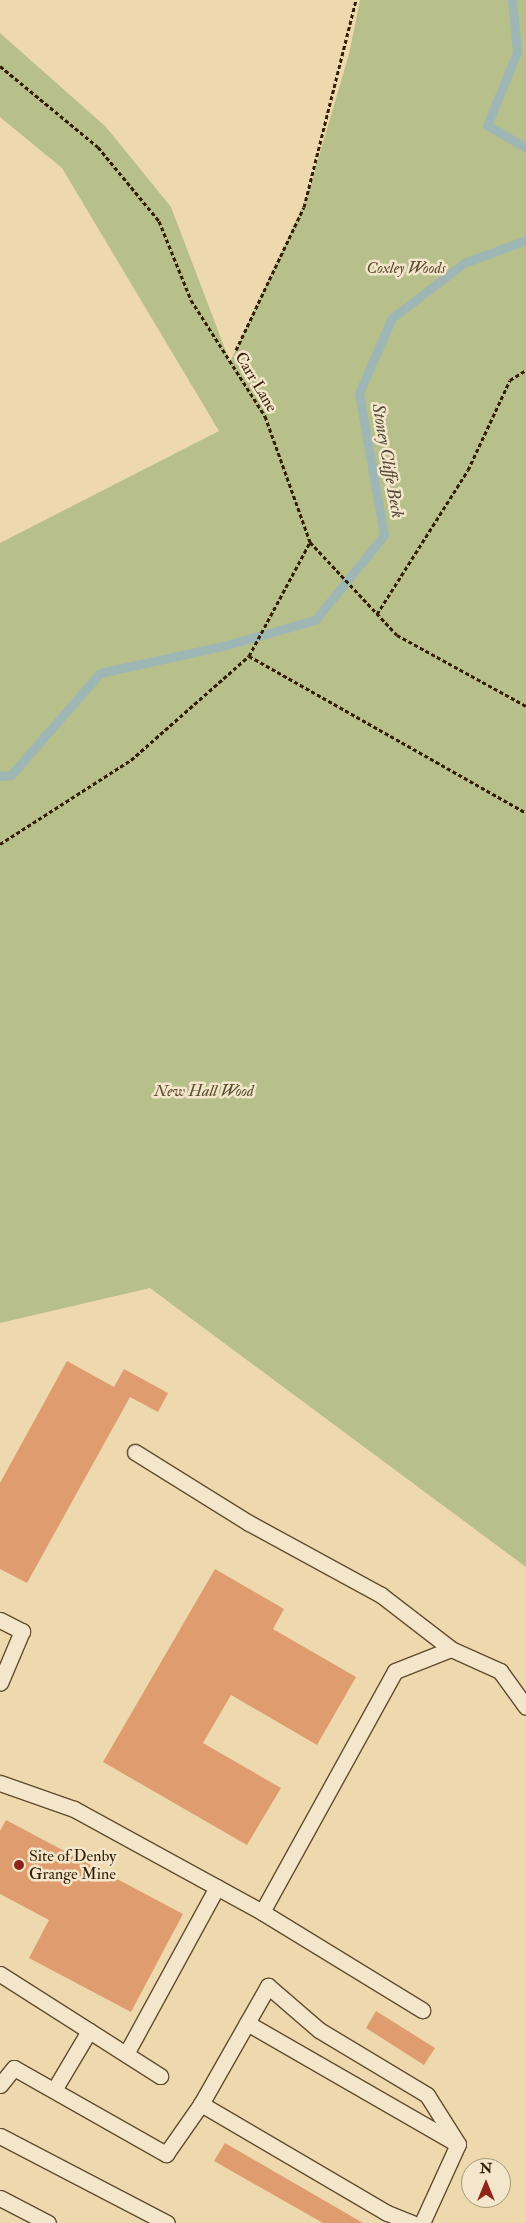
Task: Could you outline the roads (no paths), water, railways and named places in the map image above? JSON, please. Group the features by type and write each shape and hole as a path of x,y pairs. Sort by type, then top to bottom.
{"lane":[{"path":"135,1452 249,1523 381,1595 451,1649 500,1671 526,1707"},
{"path":"0,1620 22,1631 0,1683"},
{"path":"262,1912 395,1671 451,1649"},
{"path":"0,1783 74,1809 262,1912 422,2010"},
{"path":"126,2054 217,1887"},
{"path":"0,1974 160,2076"},
{"path":"0,2085 14,2068 166,2154 201,2104 268,1986 319,2030 427,2095 458,2144"},
{"path":"247,2023 458,2144"},
{"path":"54,2090 89,2031"},
{"path":"201,2104 383,2218 412,2223"},
{"path":"0,2136 167,2223"},
{"path":"422,2223 458,2144"},
{"path":"0,2198 48,2223"}],"waterway":[{"name":"Stoney Cliffe Beck","path":"512,0 517,52 487,125 526,148"},
{"name":"Stoney Cliffe Beck","path":"0,776 11,775 100,673 223,646 315,620 384,535 359,393 392,318 464,263 526,240"}],"place":[{"name":"Site of Denby Grange Mine","path":"19,1865"}],"park label":[{"name":"Coxley Woods","path":"406,268"},
{"name":"New Hall Wood","path":"204,1091"}]}
